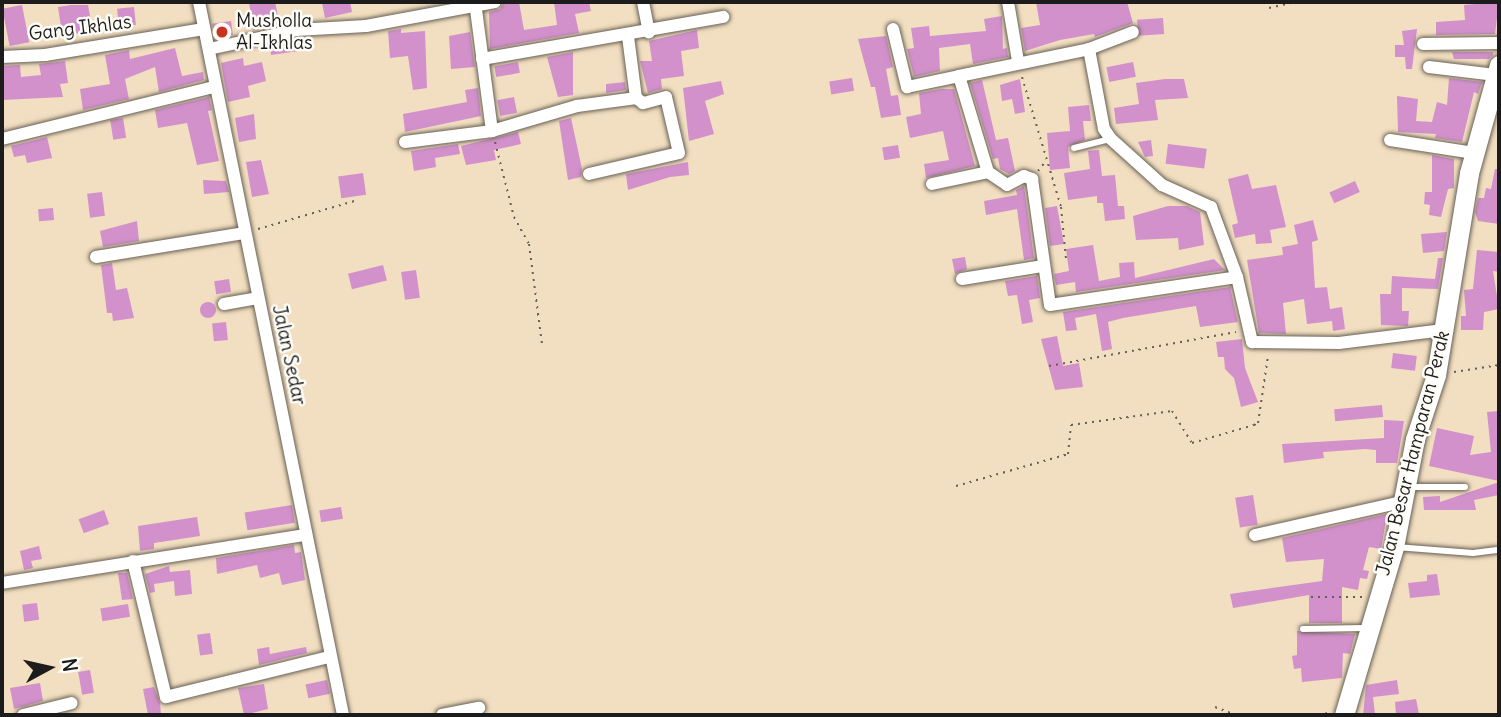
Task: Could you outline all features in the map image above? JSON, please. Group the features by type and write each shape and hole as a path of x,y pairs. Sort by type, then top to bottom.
{"main road":[{"name":"Jalan Besar Hamparan Perak","path":"1344,715 1394,547 1415,439 1436,375 1474,153 1497,70"}],"street":[{"name":"Jalan Sedar","path":"199,2 304,535 343,715"},
{"path":"209,49 296,30 359,27 495,2"},
{"path":"643,2 649,32"},
{"path":"1008,2 1018,61"},
{"path":"476,4 492,131"},
{"path":"482,59 723,18"},
{"name":"Gang Ikhlas","path":"2,57 57,54 204,29"},
{"path":"893,29 907,87 1018,61 1089,49 1133,32"},
{"path":"628,36 636,98"},
{"path":"1423,44 1499,43"},
{"path":"1089,49 1104,129 1111,139 1162,185 1211,207 1237,277 1247,330 1252,342 1270,344 1369,340 1443,330"},
{"path":"1429,67 1497,70"},
{"path":"959,76 988,172 1007,185 1024,176 1032,179 1042,266 1048,299 1055,307 1237,277"},
{"path":"2,139 214,87"},
{"path":"405,142 492,131 577,106 636,98 643,103 666,97 679,153 589,174"},
{"path":"1390,140 1474,153"},
{"path":"932,184 988,172"},
{"path":"96,257 245,233"},
{"path":"962,279 1042,266"},
{"path":"224,304 257,298"},
{"path":"1255,535 1404,495"},
{"path":"2,583 304,535"},
{"path":"133,561 166,697 329,657"},
{"path":"23,715 72,703"},
{"path":"442,715 479,708"}],"lane":[{"path":"1074,148 1111,139"},
{"path":"1404,495 1465,487"},
{"path":"1394,547 1473,553 1497,550"},
{"path":"1303,629 1368,628"}],"path":[{"path":"1269,8 1294,2"},
{"path":"1018,61 1061,207 1066,259"},
{"path":"492,131 514,217 529,244 542,344"},
{"path":"245,233 358,200"},
{"path":"1049,366 1247,330"},
{"path":"956,486 1068,454 1071,425 1172,411 1192,443 1254,425 1258,423 1270,344"},
{"path":"1436,375 1499,365"},
{"path":"1311,597 1378,597"},
{"path":"1215,707 1236,715"}],"building":[{"path":"249,2 275,2 280,25 253,30"},
{"path":"350,2 352,12 325,18 322,3"},
{"path":"504,2 519,2 524,30 557,25 554,2 589,2 591,11 575,14 579,33 490,49 489,12 500,9"},
{"path":"1036,2 1127,2 1133,23 1095,37 1094,34 1060,40 1025,51 1021,28 1040,25"},
{"path":"1499,2 1495,34 1436,35 1436,22 1465,20 1464,5"},
{"path":"22,5 29,42 10,46 2,9"},
{"path":"88,5 93,33 62,34 58,7"},
{"path":"134,7 136,25 119,27 117,9"},
{"path":"1002,16 1003,49 1007,48 1008,57 973,64 970,44 939,48 940,71 914,77 907,49 914,48 911,28 929,26 930,36 986,31 984,19"},
{"path":"1163,18 1164,34 1138,36 1137,20"},
{"name":"Musholla Al-Ikhlas","path":"231,21 233,35 214,38 212,24"},
{"path":"401,29 401,33 425,31 427,88 413,90 408,56 390,58 388,31"},
{"path":"1417,29 1412,69 1406,69 1405,57 1395,57 1395,45 1404,45 1402,31"},
{"path":"697,30 699,48 681,51 684,76 661,79 662,89 648,93 640,61 652,61 649,41"},
{"path":"470,32 475,67 451,69 449,36"},
{"path":"886,36 893,67 886,69 891,96 898,95 901,115 881,118 875,87 871,87 858,39"},
{"path":"305,38 306,50 271,55 270,45"},
{"path":"175,48 182,76 203,72 204,80 159,92 155,67 125,79 129,99 83,110 80,89 110,84 105,55 129,50 130,59"},
{"path":"573,52 573,95 558,97 547,57"},
{"path":"1452,52 1493,52 1493,55 1489,59 1454,59"},
{"path":"243,58 244,66 262,62 266,81 248,86 250,97 228,102 221,63"},
{"path":"65,61 68,83 60,84 63,97 2,100 2,66 20,65 21,77 41,75 39,64"},
{"path":"518,62 520,73 496,77 494,66"},
{"path":"1133,62 1136,77 1109,82 1106,67"},
{"path":"852,78 854,91 831,94 829,82"},
{"path":"1449,78 1482,82 1478,94 1474,92 1462,142 1435,138 1436,134 1398,132 1397,96 1418,99 1416,121 1432,122 1437,102 1447,105"},
{"path":"1020,79 1025,112 1015,114 1012,99 1002,101 1000,85"},
{"path":"1184,79 1188,98 1155,100 1158,120 1116,124 1114,108 1139,104 1136,83"},
{"path":"982,80 996,140 1008,138 1015,171 1009,174 1000,169 998,158 993,159 970,83"},
{"path":"721,81 724,94 705,101 714,134 689,141 683,88"},
{"path":"625,82 626,90 606,93 606,84"},
{"path":"478,88 481,116 405,132 403,114 467,102 465,90"},
{"path":"954,89 975,166 926,178 924,164 949,160 943,131 910,138 906,117 921,114 919,93"},
{"path":"209,97 212,110 208,111 219,161 197,165 187,123 158,128 155,110"},
{"path":"514,97 517,113 500,116 497,100"},
{"path":"1089,105 1091,121 1083,121 1085,140 1068,147 1070,168 1050,170 1047,133 1070,131 1068,107"},
{"path":"254,114 256,139 239,142 235,118"},
{"path":"123,118 126,138 113,140 110,120"},
{"path":"571,118 582,169 581,177 568,180 559,121"},
{"path":"518,132 521,144 494,150 496,160 466,165 461,146"},
{"path":"47,137 52,158 27,163 25,155 14,157 11,146"},
{"path":"1151,140 1153,156 1145,157 1138,142"},
{"path":"458,144 460,154 435,158 436,167 414,171 411,151"},
{"path":"1168,144 1207,149 1204,169 1166,164"},
{"path":"898,145 900,158 884,160 882,148"},
{"path":"1099,150 1102,176 1115,175 1118,206 1124,206 1125,219 1105,221 1103,203 1097,203 1097,196 1068,200 1064,173 1090,169 1088,151"},
{"path":"1432,155 1454,159 1454,188 1448,189 1441,217 1429,215 1430,205 1424,204 1425,192 1432,192"},
{"path":"261,160 269,194 252,197 246,162"},
{"path":"688,162 689,175 670,177 628,190 626,174"},
{"path":"1495,169 1499,169 1499,224 1478,221 1475,212 1478,198 1484,198 1486,188 1491,189"},
{"path":"363,173 366,195 341,198 338,176"},
{"path":"1248,174 1252,189 1276,185 1286,227 1270,230 1272,243 1256,244 1255,234 1235,238 1232,225 1238,223 1228,179"},
{"path":"203,180 226,181 229,192 204,194"},
{"path":"1355,181 1360,192 1334,203 1329,192"},
{"path":"1024,186 1034,258 1024,260 1017,209 986,215 984,201 1017,195 1016,190"},
{"path":"102,192 105,216 90,218 87,194"},
{"path":"1057,206 1064,244 1050,246 1045,208"},
{"path":"1168,206 1187,206 1200,212 1204,245 1179,250 1178,238 1136,240 1133,216"},
{"path":"53,208 54,220 39,221 38,209"},
{"path":"1313,220 1318,240 1312,242 1315,288 1327,287 1330,309 1342,307 1345,329 1333,331 1332,321 1307,324 1304,299 1283,303 1286,334 1259,333 1247,260 1283,255 1282,247 1298,244 1294,225"},
{"path":"137,221 139,241 103,247 100,231"},
{"path":"1447,232 1444,251 1423,253 1421,234"},
{"path":"1093,245 1099,281 1120,277 1119,263 1134,262 1135,278 1214,259 1225,270 1076,292 1075,282 1056,285 1054,274 1069,271 1066,249"},
{"path":"1477,250 1499,252 1499,272 1493,271 1499,309 1484,312 1483,330 1461,330 1461,316 1466,316 1464,290 1473,289"},
{"path":"965,257 967,269 955,274 952,259"},
{"path":"1438,258 1443,258 1438,289 1402,288 1402,311 1409,311 1408,326 1381,325 1380,294 1391,294 1392,276 1435,279"},
{"path":"112,263 116,290 127,288 134,318 113,321 112,313 107,313 101,265"},
{"path":"383,265 387,281 352,289 348,274"},
{"path":"416,270 420,298 405,300 401,272"},
{"path":"1037,276 1040,298 1029,300 1033,322 1022,324 1017,295 1008,296 1005,281"},
{"path":"229,279 231,292 216,294 214,281"},
{"path":"1230,287 1238,322 1200,327 1196,306 1123,318 1108,322 1112,349 1102,351 1096,314 1075,318 1077,330 1066,331 1063,312"},
{"path":"208,302 214,304 214,316 208,318 202,316 200,310 202,304"},
{"path":"226,322 228,340 214,341 212,323"},
{"path":"1057,336 1063,366 1079,363 1083,387 1055,390 1041,339"},
{"path":"1242,339 1245,368 1258,402 1241,407 1234,378 1225,369 1224,357 1218,357 1216,342"},
{"path":"1393,353 1417,356 1415,371 1391,368"},
{"path":"1382,405 1383,417 1335,421 1334,409"},
{"path":"1499,411 1499,481 1429,466 1437,428 1474,436 1470,455 1491,452 1487,412"},
{"path":"1384,420 1404,421 1397,463 1376,463 1376,450 1365,449 1323,452 1324,458 1284,463 1282,444 1384,438"},
{"path":"1499,482 1499,495 1474,500 1476,510 1424,510 1423,497 1440,496 1440,502"},
{"path":"1253,495 1258,525 1240,527 1235,498"},
{"path":"292,505 295,523 247,530 245,513"},
{"path":"341,507 343,519 321,522 319,510"},
{"path":"104,510 109,524 84,533 79,519"},
{"path":"1387,514 1381,549 1369,547 1363,570 1369,571 1367,579 1360,578 1358,590 1342,587 1342,623 1309,623 1309,595 1233,608 1230,594 1322,581 1324,559 1286,562 1282,538"},
{"path":"197,517 200,536 154,543 154,549 140,551 138,526"},
{"path":"294,545 295,553 301,552 305,580 282,585 279,573 260,578 257,565 217,574 216,558"},
{"path":"39,546 42,559 31,561 33,568 24,570 20,551"},
{"path":"169,566 170,572 190,570 192,594 175,596 174,581 154,584 155,592 150,593 145,574"},
{"path":"118,573 127,573 133,599 122,600"},
{"path":"1437,574 1440,595 1410,598 1408,583 1427,581 1427,575"},
{"path":"37,603 39,620 24,622 22,605"},
{"path":"128,604 130,617 102,621 100,608"},
{"path":"1297,631 1355,634 1350,654 1343,653 1342,678 1302,682 1301,668 1294,669 1292,656 1297,655"},
{"path":"210,633 213,654 200,656 197,635"},
{"path":"269,647 270,654 306,647 307,653 259,665 257,649"},
{"path":"90,670 94,693 82,695 78,672"},
{"path":"327,680 330,694 308,698 305,685"},
{"path":"1397,680 1399,694 1373,697 1375,714 1363,715 1366,685"},
{"path":"40,683 43,701 14,709 10,688"},
{"path":"264,684 268,709 244,715 238,688"},
{"path":"154,687 161,715 148,715 143,689"},
{"path":"1416,699 1419,714 1396,715 1395,702"}],"place":[{"name":"Musholla Al-Ikhlas","path":"222,32"}]}
